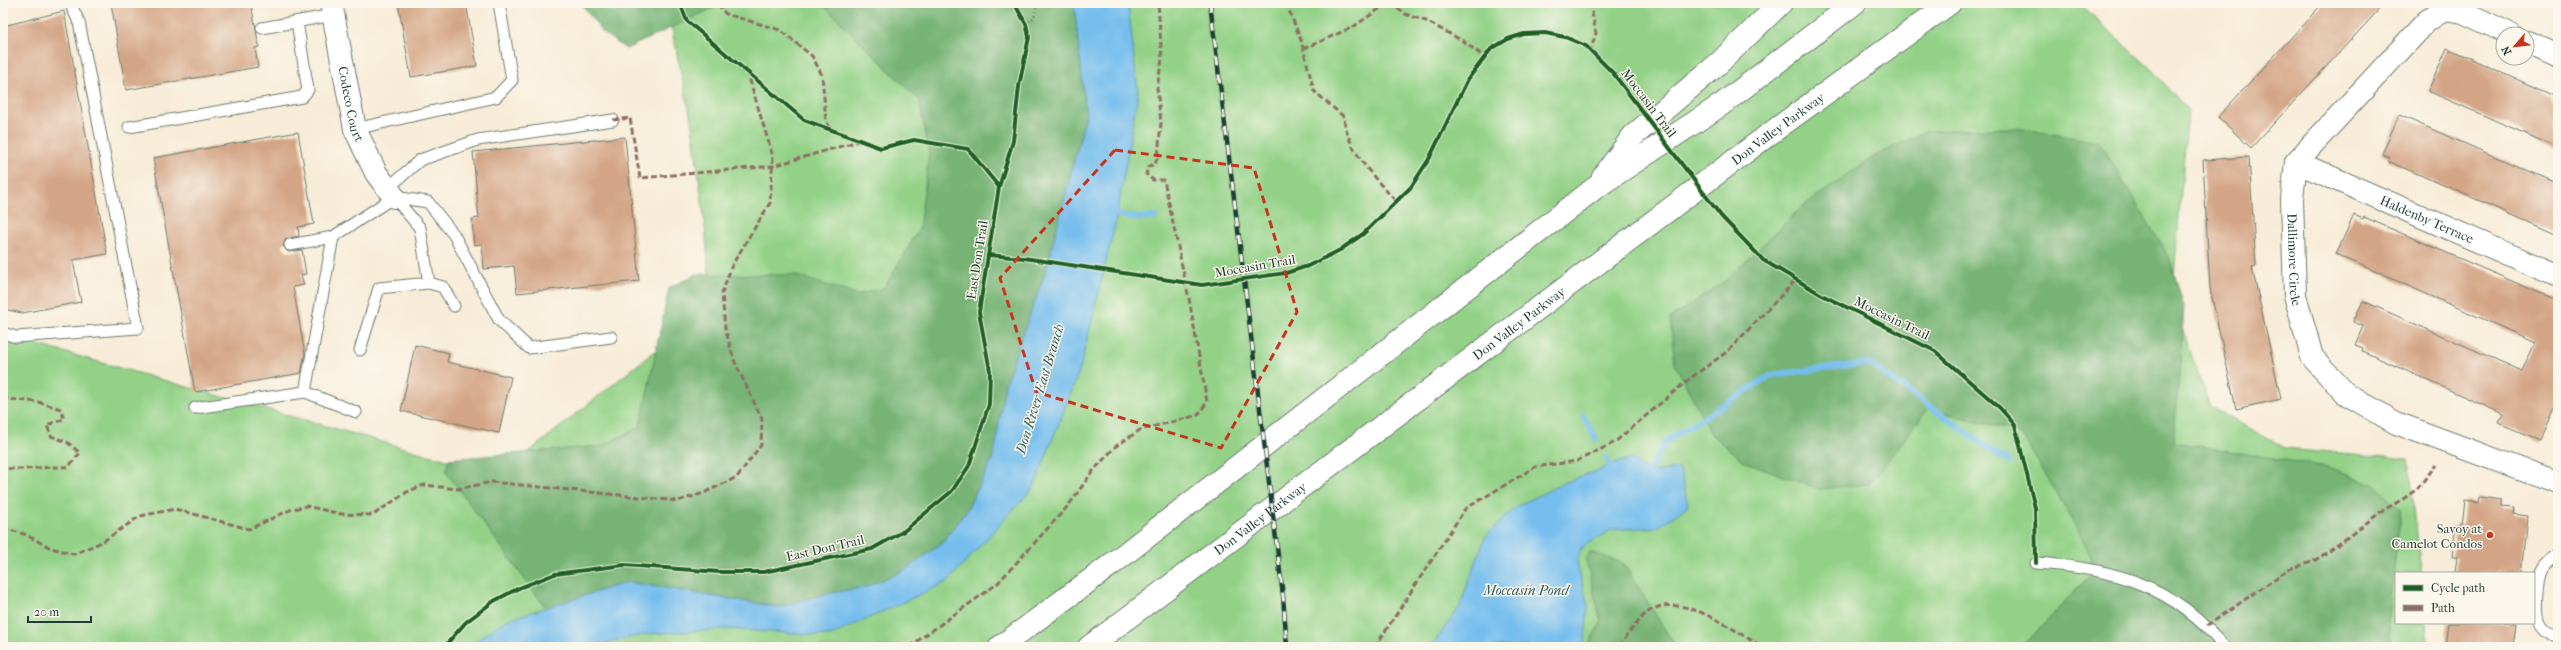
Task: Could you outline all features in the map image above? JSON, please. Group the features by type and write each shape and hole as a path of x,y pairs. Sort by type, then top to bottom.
{"main road":[{"path":"1595,188 1632,136 1719,63 1780,3"},
{"path":"1000,647 1112,564 1595,188 1722,105 1855,3"},
{"name":"Don Valley Parkway","path":"1089,647 1768,135 1950,3"},
{"path":"2296,162 2428,21 2445,6 2463,12 2495,27"},
{"name":"Codeco Court","path":"332,9 355,129 370,162 391,192"},
{"path":"2535,46 2558,56"},
{"name":"Haldenby Terrace","path":"2296,162 2558,276"},
{"name":"Dallimore Circle","path":"2296,162 2292,198 2295,295 2312,357 2345,393 2396,423 2558,483"}],"lane":[{"path":"3,333 16,337 138,328 79,22 70,3"},
{"path":"355,129 496,97 512,80 499,3"},
{"path":"262,28 297,22 332,9"},
{"path":"129,127 302,97 308,90 297,22"},
{"path":"290,245 333,237 391,192 420,160 478,140 612,120"},
{"path":"391,192 420,228 429,283"},
{"path":"391,192 428,202 454,235 499,320 529,348 611,337"},
{"path":"305,392 333,237"},
{"path":"360,350 379,288 429,283 443,287 454,306"},
{"path":"195,408 305,392 356,412"},
{"path":"2558,555 2550,559 2542,570 2536,606 2539,622 2547,632 2558,638"},
{"path":"2036,563 2078,566 2150,587 2185,607 2207,626 2224,647"}],"path":[{"path":"1026,24 1034,18 1037,3"},
{"path":"1023,18 1028,31"}],"highlighted area":[{"path":"1115,150 1254,168 1297,312 1221,448 1036,392 1000,278"}],"green space":[{"path":"581,3 724,3 626,49 603,33"},
{"path":"657,3 2079,3 2150,68 2188,110 2172,300 2210,407 2285,448 2409,459 2421,572 2395,572 2395,624 2427,624 2429,647 3,647 3,335 500,475 711,306 705,225 692,124 670,21"},
{"path":"821,3 1074,3 1086,115 1046,270 1005,384 994,456 967,510 942,543 907,569 866,587 825,594 778,607 628,582 546,608 446,472 449,459 601,446 640,427 669,288 697,274 795,275 857,295 884,288 919,229 929,154 919,100"},
{"path":"2017,128 2099,142 2169,257 2184,307 2174,442 2328,467 2373,484 2401,509 2388,619 2392,647 2016,647 2027,642 2095,570 2078,529 2024,438 2009,429 1928,409 1869,484 1819,489 1743,461 1711,434 1675,364 1670,318 1724,282 1803,206 1873,157 1926,131"},
{"path":"1590,552 1623,563 1676,647 1587,647 1601,622 1586,560"}],"water":[{"name":"Don River East Branch","path":"1074,3 1128,3 1138,93 1116,221 1080,369 1034,487 947,582 830,636 728,629 647,634 586,647 467,647 506,620 628,582 778,607 825,594 866,587 907,569 942,543 967,510 994,456 1005,384 1046,270 1086,115"},
{"name":"Moccasin Pond","path":"1631,458 1649,472 1680,469 1688,506 1658,527 1611,530 1581,548 1577,562 1588,606 1584,647 1431,647 1459,608 1485,537 1517,506 1564,483"}],"building":[{"path":"111,3 251,3 259,47 255,48 258,67 126,90"},
{"path":"398,3 466,3 477,66 411,77"},
{"path":"2323,3 2385,3 2251,148 2218,117"},
{"path":"64,11 107,254 73,260 81,302 22,313 3,309 3,26"},
{"path":"2447,48 2554,96 2553,98 2558,101 2558,148 2428,91"},
{"path":"2399,115 2558,184 2558,235 2388,161 2390,157 2382,154"},
{"path":"298,132 314,224 298,227 299,236 286,239 283,246 288,252 302,250 306,274 301,275 304,285 293,287 305,354 301,373 195,392 153,158"},
{"path":"625,137 639,281 517,293 514,266 484,269 482,244 474,245 472,219 479,218 473,152"},
{"path":"2249,157 2256,266 2252,267 2281,399 2236,409 2210,288 2203,160"},
{"path":"2354,215 2363,219 2364,217 2558,301 2558,403 2541,441 2499,423 2503,414 2362,351 2363,348 2355,345 2363,326 2353,322 2363,301 2522,371 2535,342 2336,254"},
{"path":"415,345 449,353 447,362 511,377 499,433 401,411"},
{"name":"Savoy at Camelot Condos","path":"2479,497 2502,500 2502,506 2515,507 2514,514 2527,516 2521,572 2455,572 2457,557 2452,557 2456,524 2462,525 2465,501 2478,503"},
{"path":"2448,624 2515,624 2512,647 2445,647"}],"waterway":[{"path":"1110,212 1131,218 1155,217"},
{"path":"1649,472 1666,441 1771,375 1868,363 2009,462"},
{"path":"1583,416 1596,439"},
{"path":"1606,458 1610,466"}],"railway":[{"path":"1210,3 1283,596 1287,647"}],"marked path":[{"path":"720,3 721,9 726,14 780,30 812,56 822,75 826,120 830,129"},
{"path":"909,647 997,584 1068,506 1093,471 1116,446 1140,430 1198,415 1207,402 1190,304 1164,180 1153,180 1146,174 1148,167 1155,164 1158,156 1161,123 1157,88 1162,59 1158,3"},
{"path":"1286,3 1301,40 1314,91 1344,117 1350,141 1356,152 1380,184 1397,202"},
{"path":"1303,49 1353,27 1388,3"},
{"path":"1390,3 1405,14 1426,21 1463,41 1483,56"},
{"path":"1590,3 1596,33 1591,49"},
{"path":"3,528 24,534 51,548 74,554 102,542 140,516 175,509 249,529 290,510 306,506 341,514 373,515 407,492 424,485 458,489 491,482 678,501 704,493 737,477 761,445 762,419 734,360 725,328 722,293 732,265 770,203 773,157 748,74"},
{"path":"613,120 630,118 640,178 773,166 859,141"},
{"path":"1375,647 1465,509 1535,467 1577,461 1615,442 1688,380 1728,351 1795,281"},
{"path":"3,396 8,399 38,402 61,409 64,419 47,425 51,436 67,442 80,453 68,467 19,469 3,468"},
{"path":"2207,626 2289,569 2312,562 2331,550 2382,511 2417,489 2436,465"},
{"path":"1619,647 1642,617 1651,610 1664,606 1678,606 1708,616 1763,647"}],"cycle path":[{"path":"680,3 687,21 804,120 881,148 914,140 968,149 999,187"},
{"name":"East Don Trail","path":"444,647 466,622 494,601 519,588 555,574 624,565 720,572 764,572 872,549 904,531 952,491 969,466 989,404 990,371 979,312 999,187 1013,141 1019,86 1029,37 1026,24 1014,3"},
{"name":"Moccasin Trail","path":"988,255 1024,258 1202,285 1286,273 1308,266 1340,250 1363,234 1411,187 1429,159 1468,79 1491,49 1508,39 1524,34 1545,33 1565,37 1586,46 1613,73 1721,216 1763,260 1822,295 1935,351 2000,408 2015,425 2035,508 2036,563"}],"place":[{"name":"Savoy at Camelot Condos","path":"2490,535"}]}
